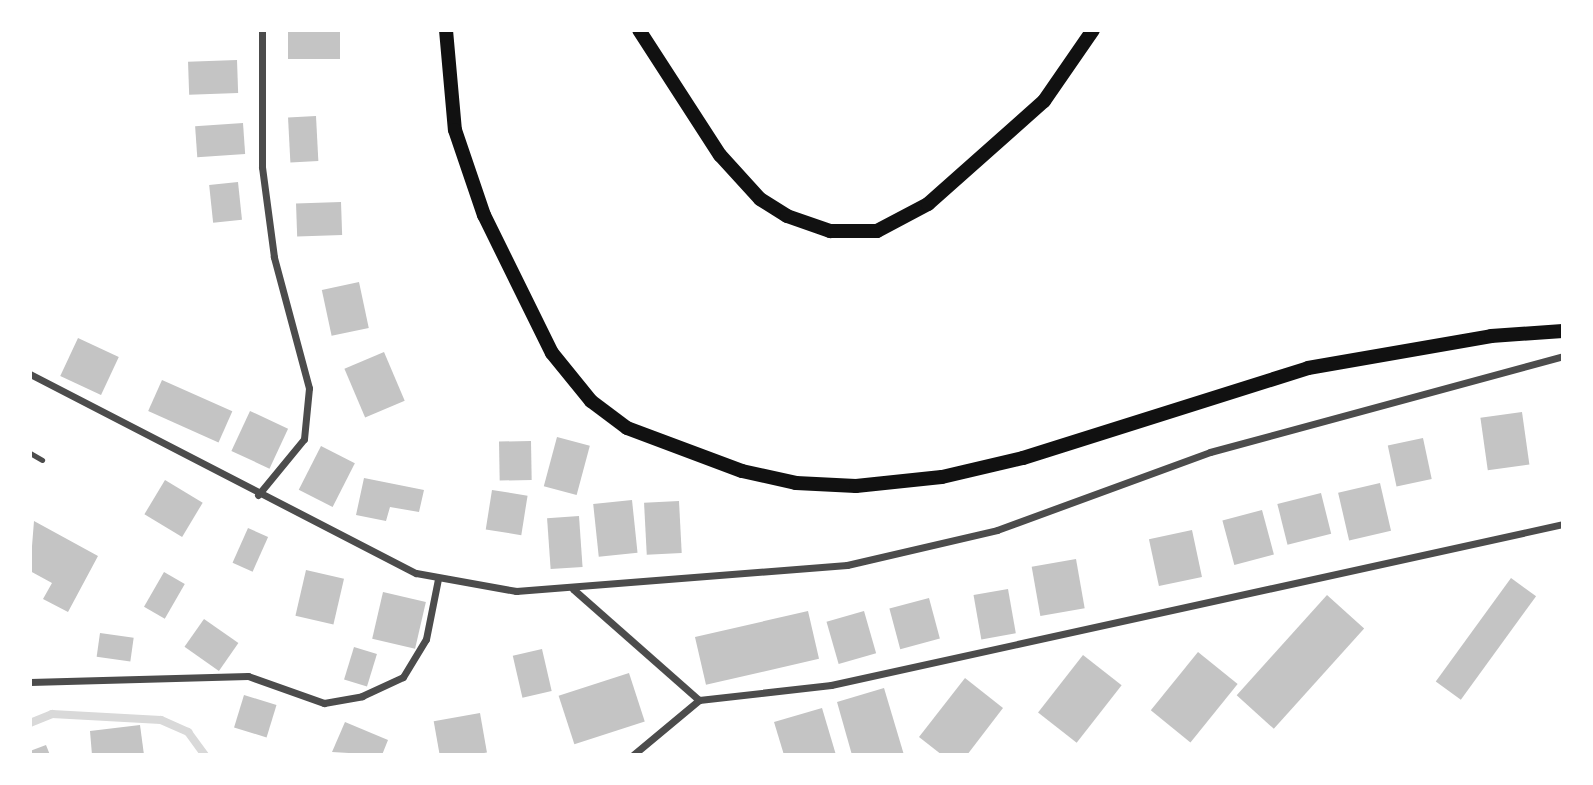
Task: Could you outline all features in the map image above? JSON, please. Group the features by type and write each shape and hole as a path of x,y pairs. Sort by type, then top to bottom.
{"main road":[{"path":"446,30 455,131 484,215 552,353 591,401 627,428 742,471 796,483 856,486 942,477 1023,458 1308,368 1561,330"},
{"path":"639,30 720,155 760,199 787,216 842,231 877,231 928,204 1044,101 1093,30"}],"street":[{"path":"258,495 304,439 309,388 274,257 265,193 262,30"},
{"path":"30,374 258,495 438,579 516,591 573,589 847,565 972,536 1210,452 1563,356"},
{"path":"633,755 698,700 831,685 1563,524"},
{"path":"30,682 248,676 324,702 362,696 403,677 426,639 438,579"},
{"path":"573,589 698,700"}],"lane":[{"path":"30,453 42,460"}],"building":[{"path":"288,30 340,30 340,59 288,59"},
{"path":"237,60 238,93 189,95 188,62"},
{"path":"316,116 318,161 290,162 288,117"},
{"path":"243,123 245,154 197,157 195,126"},
{"path":"238,182 242,220 213,223 209,185"},
{"path":"341,202 342,235 297,237 296,204"},
{"path":"359,282 369,328 332,336 322,290"},
{"path":"78,338 119,357 101,395 60,376"},
{"path":"384,352 405,401 365,418 344,369"},
{"path":"162,380 232,411 219,442 148,411"},
{"path":"250,411 288,429 269,469 231,451"},
{"path":"1522,412 1529,464 1488,470 1480,418"},
{"path":"557,437 590,446 577,495 544,486"},
{"path":"1423,438 1432,479 1397,487 1388,445"},
{"path":"531,441 532,480 500,481 499,442"},
{"path":"321,446 355,463 333,507 299,490"},
{"path":"364,478 424,490 419,512 390,507 386,521 356,515"},
{"path":"165,480 203,503 182,537 144,514"},
{"path":"1380,483 1391,531 1349,540 1338,493"},
{"path":"492,490 528,496 521,535 486,530"},
{"path":"1321,493 1331,534 1287,545 1277,504"},
{"path":"632,500 638,553 599,557 593,504"},
{"path":"679,501 682,553 647,555 644,503"},
{"path":"1262,510 1274,554 1234,565 1222,521"},
{"path":"579,516 583,567 551,569 547,518"},
{"path":"34,521 98,556 68,612 43,599 52,583 30,571"},
{"path":"248,528 268,537 253,572 233,563"},
{"path":"1192,530 1202,577 1159,586 1149,539"},
{"path":"1076,559 1085,608 1040,616 1032,567"},
{"path":"306,570 344,579 333,625 295,616"},
{"path":"164,572 185,584 165,619 144,607"},
{"path":"1511,578 1536,596 1461,700 1436,682"},
{"path":"1008,589 1016,633 981,639 974,595"},
{"path":"383,592 426,602 415,649 372,639"},
{"path":"1327,595 1364,628 1274,729 1237,695"},
{"path":"929,598 940,639 900,649 889,609"},
{"path":"808,611 819,659 706,685 695,637"},
{"path":"864,611 876,653 839,664 827,622"},
{"path":"204,619 238,643 219,671 184,647"},
{"path":"100,633 134,638 130,661 97,657"},
{"path":"354,647 377,654 367,687 344,680"},
{"path":"542,649 552,691 522,698 513,656"},
{"path":"1198,652 1238,684 1190,742 1151,710"},
{"path":"1083,655 1122,685 1077,743 1038,713"},
{"path":"629,673 645,722 574,744 559,696"},
{"path":"965,678 1003,708 967,755 942,755 919,737"},
{"path":"884,688 904,755 852,755 837,702"},
{"path":"244,695 277,705 267,737 234,728"},
{"path":"822,708 836,755 784,755 774,722"},
{"path":"480,713 487,752 440,755 434,721"},
{"path":"345,722 388,740 382,755 332,752"},
{"path":"140,725 144,755 92,755 90,731"},
{"path":"46,745 50,755 30,755 30,751"}],"waterway":[{"path":"30,723 52,714 161,720 188,732 205,755"}]}
